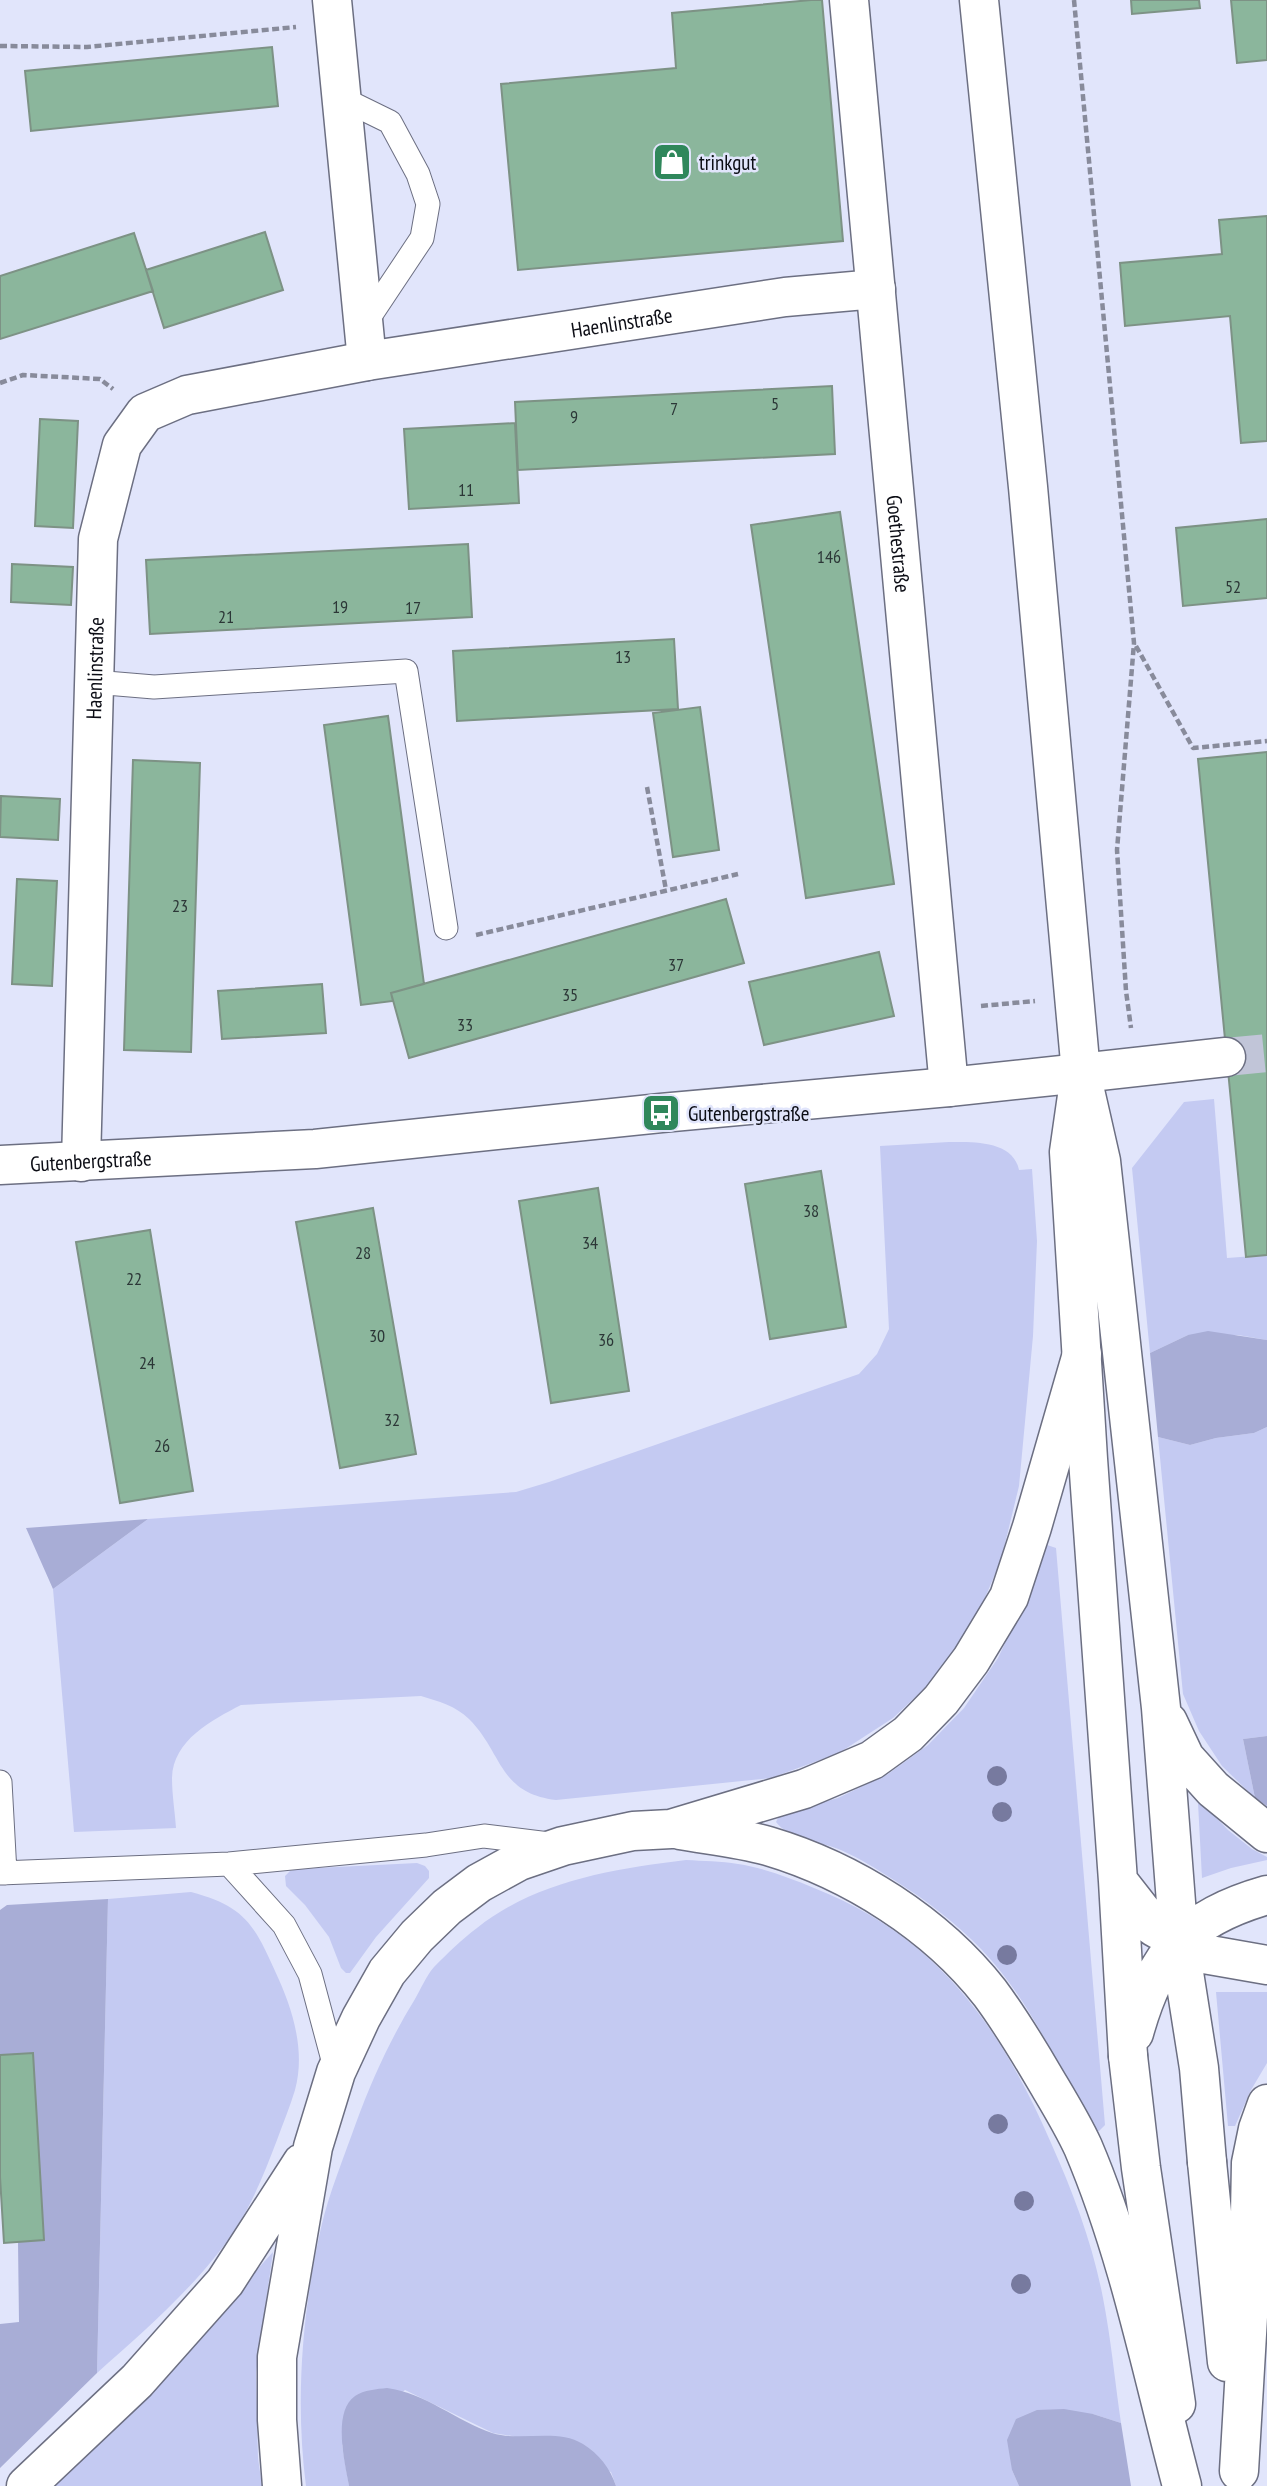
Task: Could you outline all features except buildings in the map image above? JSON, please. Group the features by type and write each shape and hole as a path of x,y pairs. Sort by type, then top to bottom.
{"main road":[{"name":"Goethestraße","path":"849,0 949,1087"},
{"path":"979,0 1025,459 1081,1073 1101,1161 1161,1708 1179,1941 1199,2068 1239,2479"},
{"path":"334,12 365,344"},
{"name":"Haenlinstraße","path":"80,1162 98,539 122,445 145,413 187,395 365,344 876,289"},
{"name":"Gutenbergstraße","path":"0,1165 315,1149 1226,1057"},
{"path":"1081,1073 1069,1152 1128,2056 1141,2168 1187,2486"},
{"path":"671,1829 835,1778 872,1760 908,1734 941,1700 971,1660 1009,1597 1082,1354"},
{"path":"1161,1708 1185,1758 1213,1789 1267,1833"},
{"path":"282,2486 277,2420 277,2357 313,2147 337,2072 361,2018 387,1972 417,1936 447,1907 479,1883 519,1861 563,1846 633,1831 671,1829 767,1846 861,1885 902,1912 945,1946 988,1991 1020,2036 1082,2145 1122,2258 1182,2486"},
{"path":"1118,1881 1154,1927 1204,1955 1267,1965"},
{"path":"1128,2056 1142,2005 1160,1967 1179,1941 1218,1912 1267,1895"},
{"path":"1239,2479 1248,2318 1251,2163 1258,2129 1267,2104"},
{"path":"26,2486 137,2381 225,2282 313,2147"}],"lane":[{"path":"341,98 390,122 418,174 428,204 422,238 365,344"},
{"path":"94,682 154,687 406,671 446,928"},
{"path":"0,1782 2,1873 229,1864 484,1836 563,1846"},
{"path":"229,1864 285,1925 310,1974 337,2072"}],"path":[{"path":"1074,0 1134,643 1117,850 1126,991 1137,1068"},
{"path":"0,46 87,47 334,12"},
{"path":"0,383 23,375 100,379 145,413"},
{"path":"1134,643 1193,748 1267,741"},
{"path":"647,787 666,890"},
{"path":"446,928 450,940 738,874"}],"shaded area":[{"path":"1214,1099 1227,1258 1267,1255 1267,1340 1238,1335 1188,1335 1150,1353 1132,1168 1184,1102"},
{"path":"980,1143 1000,1148 1009,1153 1019,1170 1032,1169 1037,1241 1033,1336 1019,1486 1001,1560 976,1619 942,1672 893,1718 839,1753 771,1778 556,1800 537,1796 512,1780 480,1732 464,1714 453,1707 421,1696 241,1705 196,1733 179,1753 172,1778 176,1828 74,1832 53,1589 148,1519 516,1492 859,1374 877,1354 889,1329 880,1146"},
{"path":"1208,1331 1267,1340 1267,1427 1254,1433 1190,1445 1158,1437 1150,1353 1188,1335"},
{"path":"1267,1427 1267,1736 1243,1739 1255,1798 1222,1766 1199,1731 1183,1694 1158,1437 1190,1445 1254,1433"},
{"path":"148,1519 53,1589 26,1528"},
{"path":"1047,1545 1056,1548 1105,2125 1099,2131 1090,2127 1015,1990 972,1940 929,1904 876,1869 835,1848 790,1833 776,1822 780,1814 838,1798 888,1774 928,1745 964,1708 998,1658"},
{"path":"1267,1736 1267,1806 1255,1798 1243,1739"},
{"path":"1198,1803 1202,1803 1228,1830 1267,1857 1267,1860 1202,1878"},
{"path":"686,1860 732,1863 767,1871 814,1888 857,1908 895,1932 929,1959 959,1989 986,2023 1031,2100 1082,2219 1103,2298 1121,2423 1093,2414 1012,2470 1019,2486 616,2486 611,2472 512,2436 493,2433 405,2390 342,2445 349,2486 306,2486 301,2422 302,2357 309,2292 321,2228 337,2175 369,2091 390,2044 428,1974 471,1932 524,1899 550,1888 603,1873"},
{"path":"417,1863 429,1871 429,1878 376,1937 350,1973 341,1968 329,1937 305,1905 286,1886 285,1876 297,1869"},
{"path":"191,1892 224,1904 245,1919 253,1929 292,2014 298,2044 298,2075 291,2103 263,2175 234,2231 188,2288 97,2373 108,1899"},
{"path":"108,1899 97,2373 0,2468 0,2324 19,2322 18,2242 44,2240 33,2054 0,2055 0,1910 7,1905"},
{"path":"1216,1992 1267,1992 1267,2063 1235,2126 1228,2126"},
{"path":"273,2252 256,2373 258,2458 262,2486 48,2486 189,2345"},
{"path":"387,2388 415,2395 492,2433 573,2439 599,2457 611,2473 616,2486 349,2486 342,2438 344,2414 355,2396 366,2391"},
{"path":"1064,2409 1121,2423 1131,2486 1019,2486 1012,2470 1007,2440 1016,2419 1037,2410"}],"tunnel":[{"path":"1226,1057 1267,1053"}],"place":[{"name":"trinkgut","path":"672,162"},
{"name":"Gutenbergstraße","path":"661,1113"}]}
